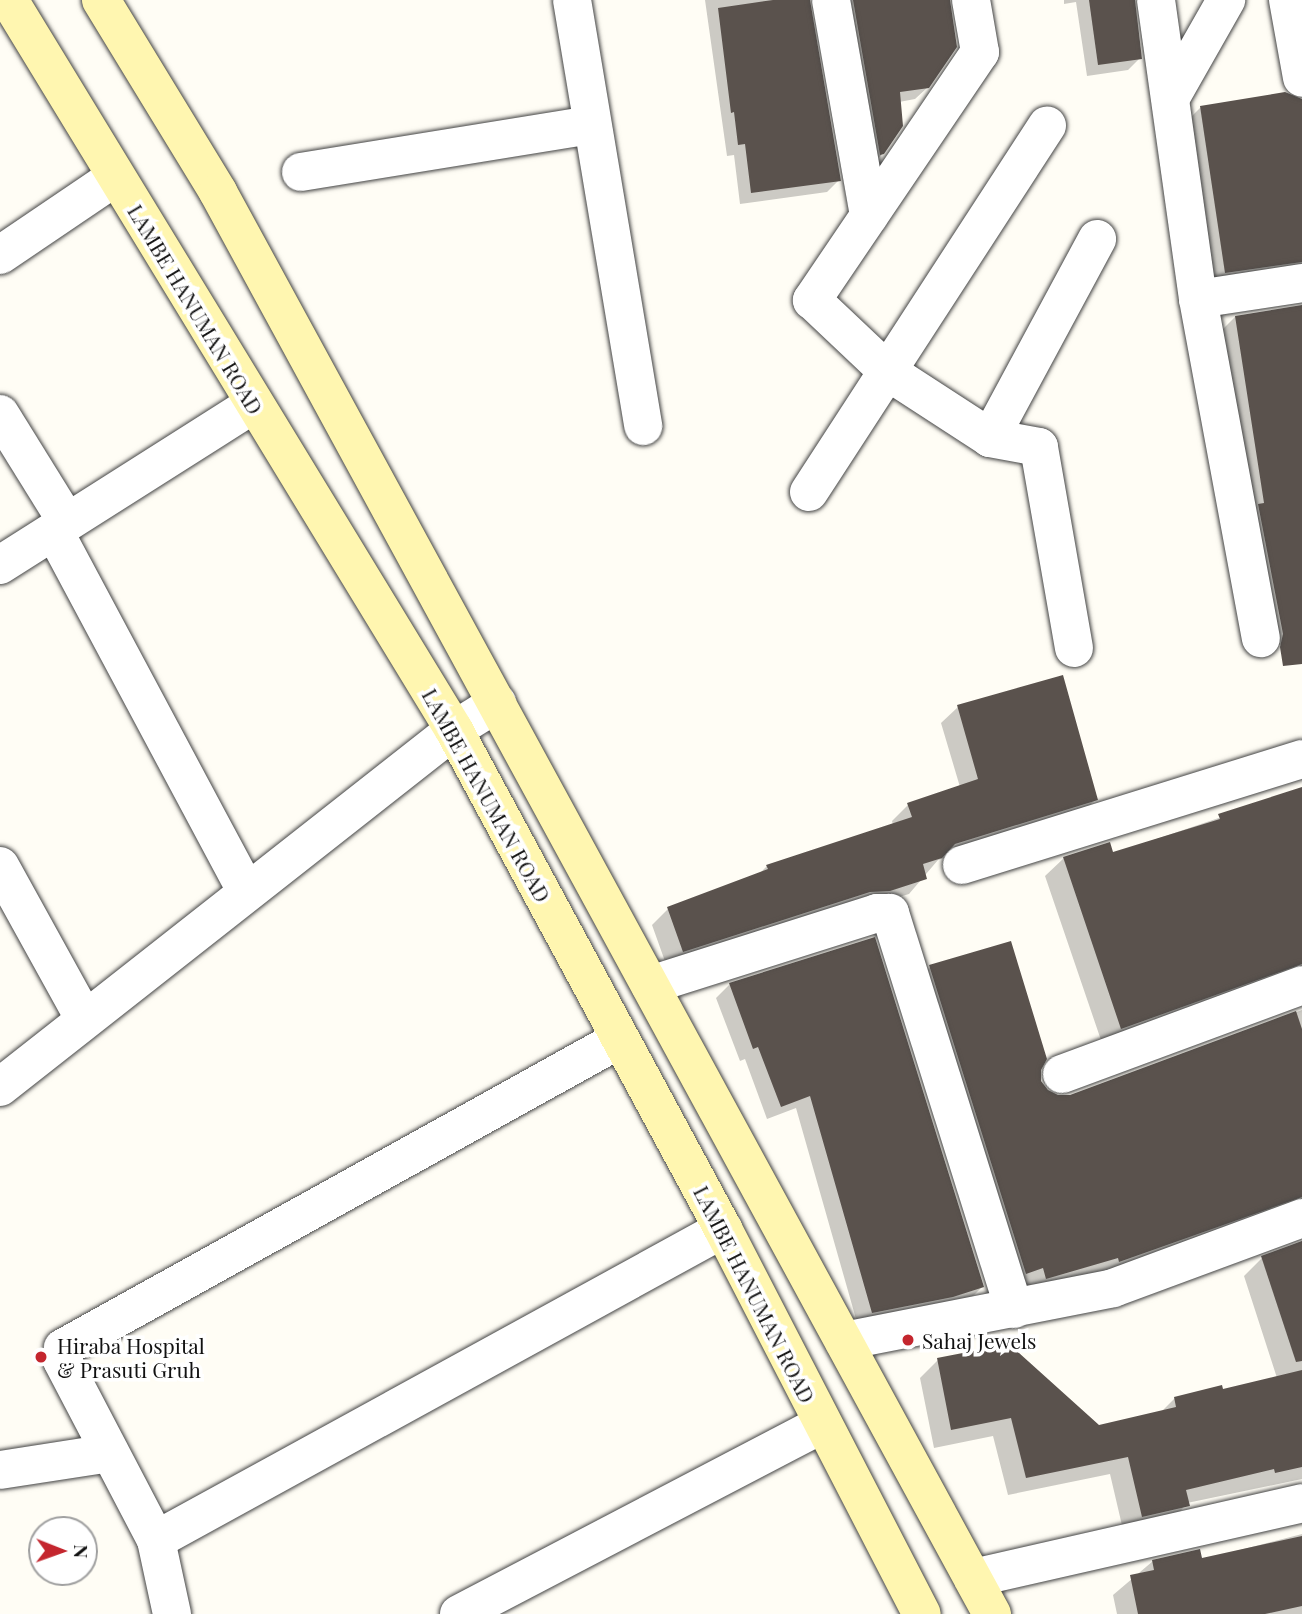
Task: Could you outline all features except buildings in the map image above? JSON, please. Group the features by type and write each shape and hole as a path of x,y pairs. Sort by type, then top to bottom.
{"street":[{"name":"LAMBE HANUMAN ROAD","path":"9,0 454,730 723,1229 914,1611"},
{"path":"101,0 218,192 992,1614"},
{"path":"572,0 643,426"},
{"path":"831,0 869,216"},
{"path":"971,0 980,52 812,300 887,371 990,438 1039,447 1074,648"},
{"path":"1156,0 1198,299 1261,638"},
{"path":"1171,97 1226,0"},
{"path":"1289,0 1302,78"},
{"path":"301,172 592,125"},
{"path":"809,492 1046,125"},
{"path":"0,255 115,177"},
{"path":"990,438 1097,239"},
{"path":"1198,299 1302,283"},
{"path":"0,565 254,404"},
{"path":"0,414 61,527 247,892"},
{"path":"0,1087 84,1018 454,730 497,703"},
{"path":"962,865 1302,759"},
{"path":"0,866 84,1018"},
{"path":"650,985 877,913 890,913 1014,1309"},
{"path":"1062,1074 1302,985"},
{"path":"172,1614 156,1540 62,1360 63,1348 621,1039"},
{"path":"844,1341 1113,1288 1302,1218"},
{"path":"156,1540 723,1229"},
{"path":"459,1614 822,1424"},
{"path":"0,1470 110,1453"},
{"path":"972,1578 1302,1503"}],"place":[{"name":"Sahaj Jewels","path":"908,1340"},
{"name":"Hiraba Hospital & Prasuti Gruh","path":"41,1357"}]}
